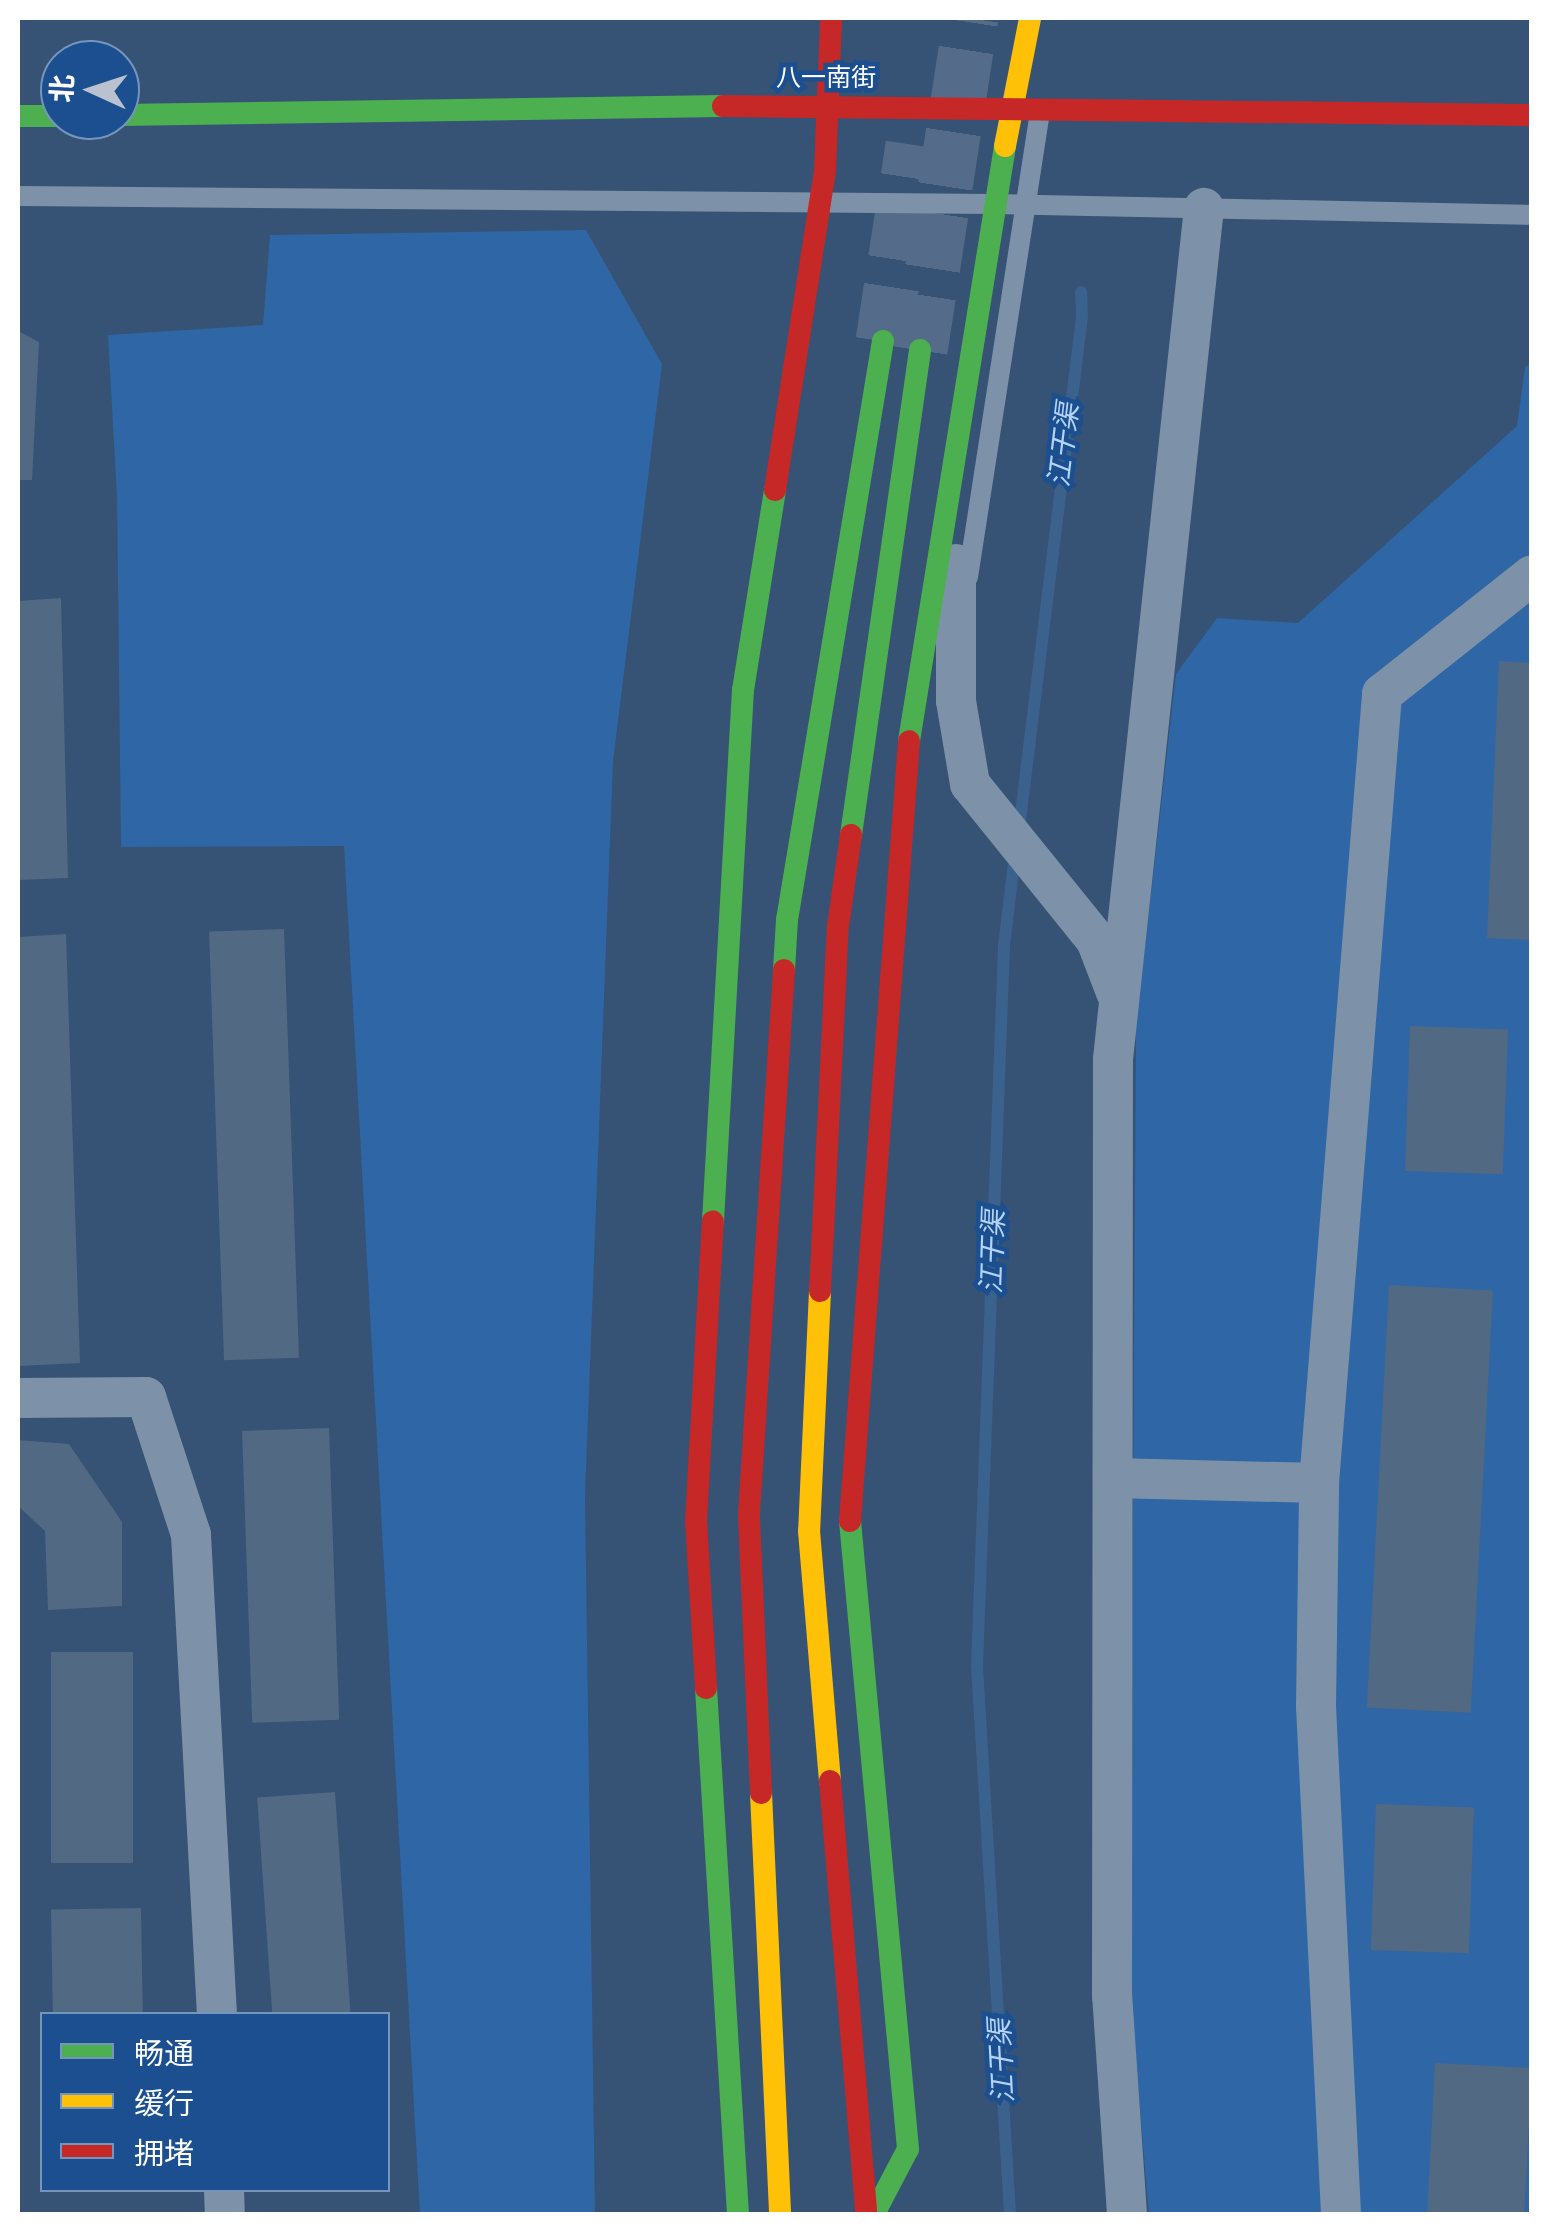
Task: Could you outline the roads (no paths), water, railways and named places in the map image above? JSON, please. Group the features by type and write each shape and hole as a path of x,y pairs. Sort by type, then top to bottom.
{"main road":[{"path":"738,2214 696,1522 743,690 820,203 829,104 831,18"},
{"path":"870,2214 908,2149 850,1523 908,746 995,204 1030,18"},
{"name":"八一南街","path":"140,115 829,104 1014,106 1042,97 1532,115"},
{"path":"780,2214 750,1513 787,920 882,341"},
{"path":"870,2214 808,1531 838,926 920,350"}],"street":[{"path":"1127,2214 1112,1996 1113,1059 1204,208"},
{"path":"956,446 956,701 970,784 1096,940 1119,1001"},
{"path":"1341,2214 1316,1706 1319,1483 1382,694 1532,575"},
{"path":"18,1398 146,1397 180,1500 190,1535 217,2012"},
{"path":"1113,1478 1319,1483"}],"lane":[{"path":"956,648 1042,97"},
{"path":"18,196 1026,204 1532,215"}],"waterway":[{"name":"江干渠","path":"1019,829 1082,317 1081,292"},
{"name":"江干渠","path":"1010,2214 977,1666 1004,946 1015,854"}],"tunnel":[{"path":"920,350 971,18"},
{"path":"883,341 913,144"}]}
